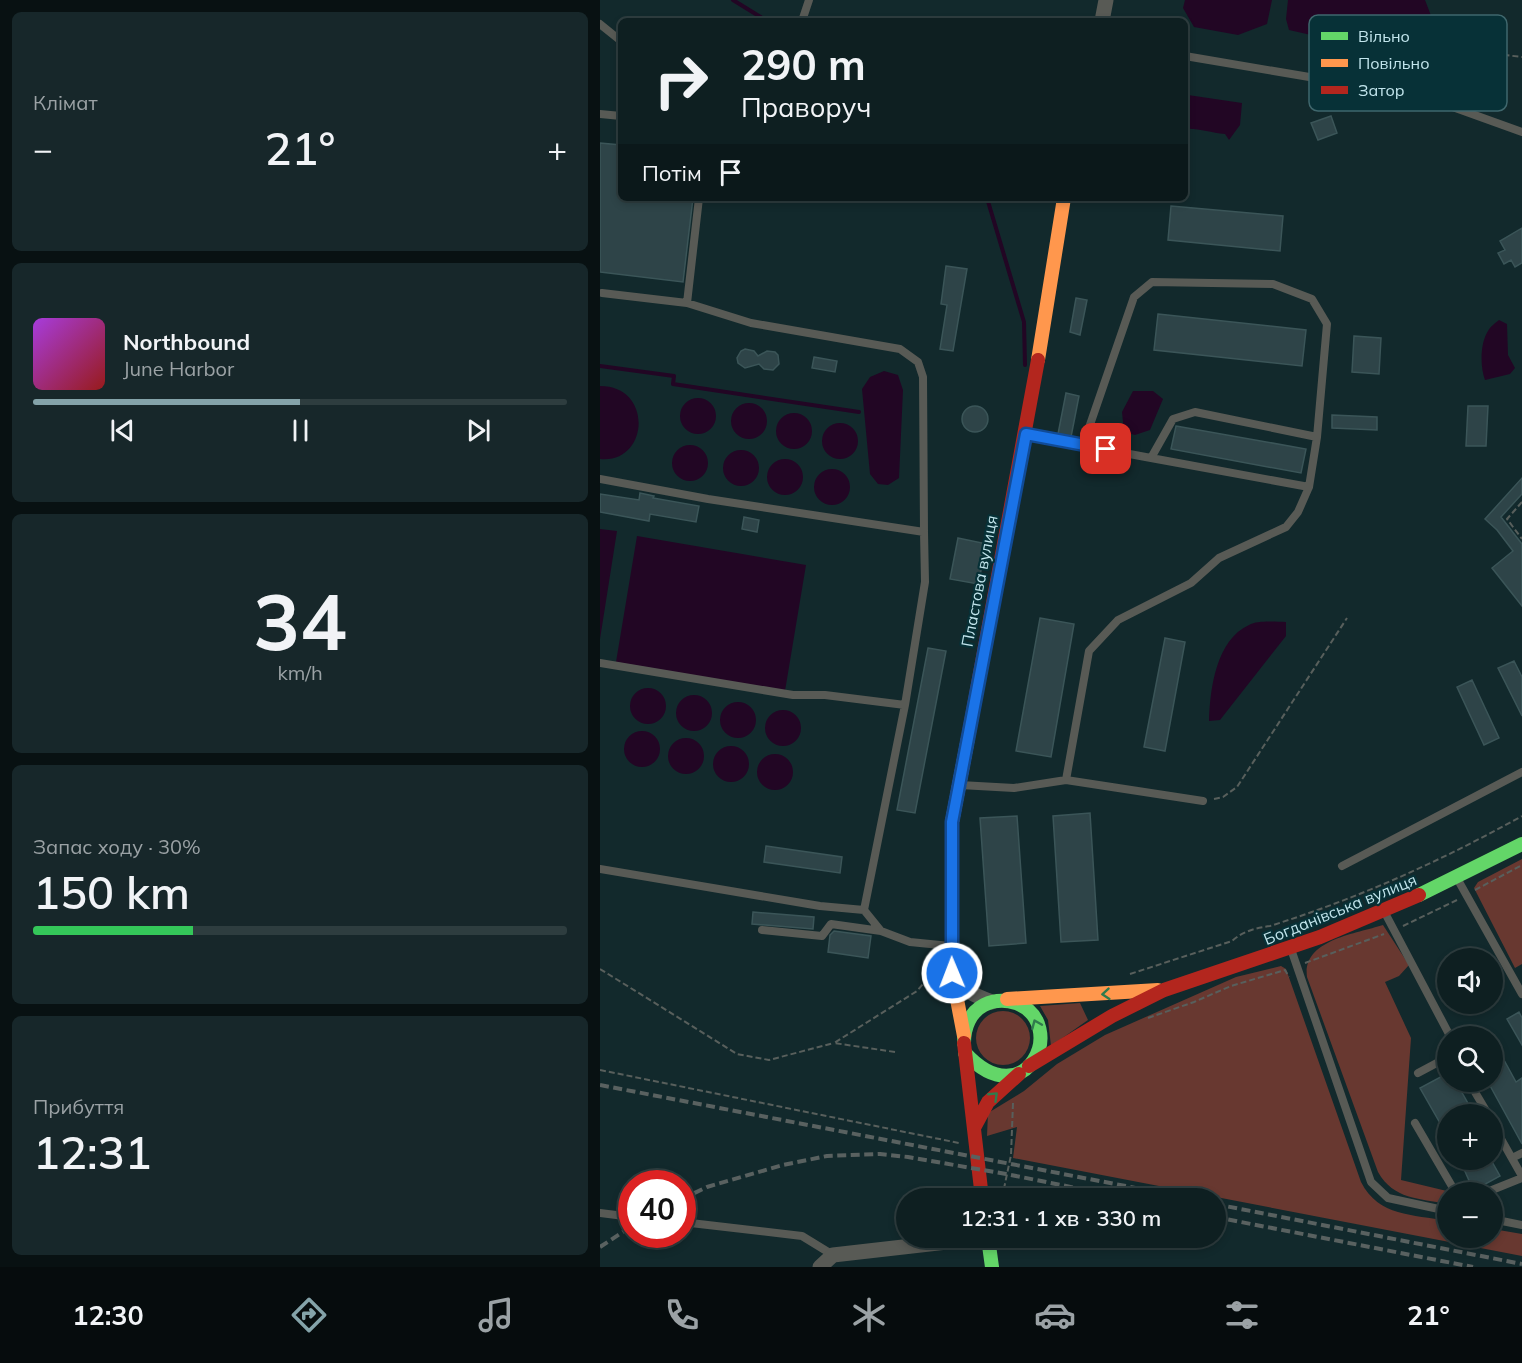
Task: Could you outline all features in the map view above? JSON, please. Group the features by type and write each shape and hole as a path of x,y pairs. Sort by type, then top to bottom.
{"main road":[{"name":"Пластова вулиця","path":"964,1036 952,973 952,822 1026,434 1064,201"},
{"name":"Богданівська вулиця","path":"1026,1068 1095,1025 1164,990 1291,948 1384,912 1522,844"},
{"name":"Богданівська вулиця","path":"997,1001 1164,990"},
{"path":"974,1128 988,1102 1026,1068 1040,1046 1037,1023 1022,1006 997,1001 972,1014 964,1036 965,1053 981,1188"},
{"path":"965,1053 976,1067 990,1076 1007,1077 1026,1068"},
{"path":"990,1248 993,1267"}],"street":[{"path":"1103,18 1106,0"},
{"path":"952,973 959,984 970,993 997,1001"},
{"path":"820,1267 833,1254 896,1247"}],"lane":[{"path":"803,18 809,0"},
{"path":"600,24 618,39"},
{"path":"1188,57 1309,77"},
{"path":"1464,111 1522,132"},
{"path":"600,114 618,116"},
{"path":"687,303 699,201"},
{"path":"1065,780 1089,651 1118,620 1191,583 1219,558 1286,528 1298,512 1309,487 1317,437 1327,324 1312,299 1273,284 1152,282 1134,297 1083,445"},
{"path":"602,293 687,303 751,323 900,350 918,362 923,377 925,582 905,705 864,910"},
{"path":"1151,458 1173,419 1196,412 1317,437"},
{"path":"1026,434 1309,487"},
{"path":"600,479 708,499 924,532"},
{"path":"600,663 794,695 825,695 905,705"},
{"path":"1342,866 1522,771"},
{"path":"959,785 1014,788 1065,780 1203,801"},
{"path":"600,869 820,906 864,910 881,931"},
{"path":"1457,878 1521,989"},
{"path":"1384,912 1445,1026"},
{"path":"762,930 822,936 831,924 881,931 910,942 951,946"},
{"path":"1291,948 1371,1182 1388,1198 1437,1209"},
{"path":"1418,1073 1437,1063"},
{"path":"1415,1123 1449,1182"},
{"path":"1503,1142 1522,1177 1503,1185"},
{"path":"1512,1158 1522,1153"},
{"path":"600,1213 618,1215"},
{"path":"1503,1221 1522,1225"},
{"path":"696,1224 802,1236 833,1254"}],"path":[{"path":"1507,55 1522,57"},
{"path":"1522,502 1507,519 1522,539"},
{"path":"1203,801 1222,797 1237,787 1347,618"},
{"path":"1122,976 1192,955 1232,941 1257,928 1270,926 1360,895 1419,870 1522,816"},
{"path":"1144,1019 1184,1006 1231,986 1285,970 1393,931 1522,865"},
{"path":"600,969 737,1054 769,1060 834,1043 917,991 936,969"},
{"path":"1285,970 1291,981"},
{"path":"834,1043 896,1052"},
{"path":"600,1070 966,1144"},
{"path":"1004,1188 1011,1155 1013,1100"}],"shaded area":[{"path":"1185,0 1272,0 1267,24 1238,35 1194,27 1183,8"},
{"path":"1288,0 1425,0 1431,15 1309,15 1309,35 1289,30 1286,19"},
{"path":"1188,95 1242,103 1240,125 1229,140 1225,134 1188,129"},
{"path":"1499,320 1507,324 1508,355 1515,368 1510,374 1485,380 1482,362 1483,342 1489,330"},
{"path":"884,371 898,375 903,390 899,478 888,485 878,484 870,474 862,389 870,377"},
{"path":"600,386 618,389 630,398 637,410 639,424 636,438 628,450 616,457 600,459"},
{"path":"1133,391 1153,391 1163,399 1150,430 1135,435 1124,432 1122,412"},
{"path":"698,398 711,403 716,416 711,429 698,434 685,429 680,416 685,403"},
{"path":"749,403 762,408 767,421 762,434 749,439 736,434 731,421 736,408"},
{"path":"794,413 807,418 812,431 807,444 794,449 781,444 776,431 781,418"},
{"path":"840,423 853,428 858,441 853,454 840,459 827,454 822,441 827,428"},
{"path":"690,445 702,451 708,463 702,475 690,481 678,475 672,463 678,451"},
{"path":"741,450 754,455 759,468 754,481 741,486 728,481 723,468 728,455"},
{"path":"785,459 797,465 803,477 797,489 785,495 773,489 767,477 773,465"},
{"path":"832,469 844,475 850,487 844,499 832,505 820,499 814,487 820,475"},
{"path":"600,529 617,531 600,639"},
{"path":"637,536 806,565 785,691 616,662"},
{"path":"1286,622 1286,636 1220,720 1209,721 1213,681 1222,654 1229,642 1238,632 1253,623"},
{"path":"648,688 661,693 666,706 661,719 648,724 635,719 630,706 635,693"},
{"path":"694,695 707,700 712,713 707,726 694,731 681,726 676,713 681,700"},
{"path":"738,702 751,707 756,720 751,733 738,738 725,733 720,720 725,707"},
{"path":"783,710 796,715 801,728 796,741 783,746 770,741 765,728 770,715"},
{"path":"642,731 654,737 660,749 654,761 642,767 630,761 624,749 630,737"},
{"path":"686,738 698,744 704,756 698,768 686,774 674,768 668,756 674,744"},
{"path":"731,746 743,752 749,764 743,776 731,782 719,776 713,764 719,752"},
{"path":"775,754 787,760 793,772 787,784 775,790 763,784 757,772 763,760"},
{"path":"1522,859 1522,964 1515,968 1474,888 1478,882"},
{"path":"1383,925 1409,965 1399,976 1385,982 1411,1038 1401,1180 1437,1189 1437,1202 1399,1193 1384,1181 1378,1172 1307,977 1308,965 1313,955 1321,947 1345,936"},
{"path":"1281,966 1286,969 1361,1182 1377,1202 1387,1208 1437,1219 1437,1240 1226,1199 1226,1188 1169,1188 1013,1158 1017,1127 987,1136 988,1113 1024,1091 1057,1064 1105,1035 1236,977"},
{"path":"1080,1003 1088,1020 1051,1046 1048,1020 1040,1006"},
{"path":"998,1011 1008,1011 1018,1015 1026,1023 1030,1038 1026,1053 1018,1061 1008,1065 998,1065 988,1061 980,1053 976,1043 976,1033 980,1023 988,1015"},
{"path":"1503,1231 1522,1234 1522,1256 1480,1248 1503,1248"}],"building":[{"path":"1331,116 1337,133 1318,140 1311,123"},
{"path":"600,143 618,145 618,201 693,201 683,282 600,272"},
{"path":"1171,206 1283,216 1280,251 1168,240"},
{"path":"1522,228 1522,263 1515,267 1511,260 1504,264 1498,253 1505,250 1500,241"},
{"path":"946,266 967,269 953,351 940,349 947,305 941,304"},
{"path":"1076,298 1087,300 1080,335 1070,332"},
{"path":"1158,314 1306,330 1302,366 1154,350"},
{"path":"1354,336 1381,338 1379,374 1352,372"},
{"path":"745,349 754,351 758,356 767,351 775,352 778,355 779,364 773,370 764,369 759,364 745,368 738,363 737,358"},
{"path":"814,357 837,361 835,372 812,368"},
{"path":"1066,393 1079,396 1071,437 1058,434"},
{"path":"975,406 984,410 988,419 984,428 975,432 966,428 962,419 966,410"},
{"path":"1468,406 1488,406 1486,446 1466,446"},
{"path":"1332,415 1377,417 1377,430 1332,428"},
{"path":"1176,426 1306,449 1301,473 1171,449"},
{"path":"1522,478 1522,494 1501,517 1522,544 1522,606 1492,568 1513,551 1485,519"},
{"path":"640,493 654,496 653,498 699,506 696,522 650,514 649,521 600,512 600,494 639,500"},
{"path":"744,517 759,520 757,532 742,529"},
{"path":"958,538 987,544 978,584 950,579"},
{"path":"1040,618 1074,624 1051,757 1016,751"},
{"path":"1165,638 1185,642 1165,751 1144,747"},
{"path":"928,648 946,651 915,813 897,810"},
{"path":"1514,661 1522,677 1522,716 1498,668"},
{"path":"1472,680 1499,738 1484,745 1457,687"},
{"path":"1090,813 1098,940 1061,942 1053,816"},
{"path":"1017,816 1026,943 989,946 980,818"},
{"path":"766,846 842,857 840,873 764,862"},
{"path":"753,912 814,917 813,929 752,924"},
{"path":"834,931 871,936 868,958 828,952 830,935"},
{"path":"1519,1012 1522,1018 1522,1045 1507,1019"},
{"path":"1503,1058 1516,1082 1522,1078 1522,1144 1503,1109 1503,1104 1500,1104 1493,1092 1503,1092"},
{"path":"1437,1079 1437,1092 1462,1092 1468,1104 1437,1104 1437,1118 1420,1088"},
{"path":"1464,1170 1497,1170 1500,1176 1489,1182 1470,1182"}],"waterway":[{"path":"733,0 762,18"},
{"path":"988,201 1024,322 1025,365"},
{"path":"600,366 674,376 673,384 859,412"}],"railway":[{"path":"600,1085 1136,1188"},
{"path":"696,1192 783,1165 827,1156 880,1154 908,1157 1076,1188"},
{"path":"1226,1206 1522,1264"},
{"path":"1226,1219 1473,1267"},
{"path":"600,1247 618,1235"}],"traffic: fast":[{"path":"1419,895 1522,844"},
{"path":"964,1043 965,1032 972,1016 979,1008 992,1002 1016,1003 1032,1014 1039,1029 1040,1045 1034,1060 1022,1071 1006,1076 987,1071 965,1053"},
{"path":"989,1248 992,1267"}],"traffic: slow":[{"path":"1038,360 1064,201"},
{"path":"964,1036 952,973 952,822 968,738"},
{"path":"1007,999 1158,990"}],"traffic: jam":[{"path":"968,738 1038,360"},
{"path":"1029,1066 1112,1016 1164,990 1320,937 1419,895"},
{"path":"964,1043 981,1188"},
{"path":"974,1128 988,1102 1019,1074"}],"route":[{"path":"952,973 952,822 1026,434 1106,449"}]}
